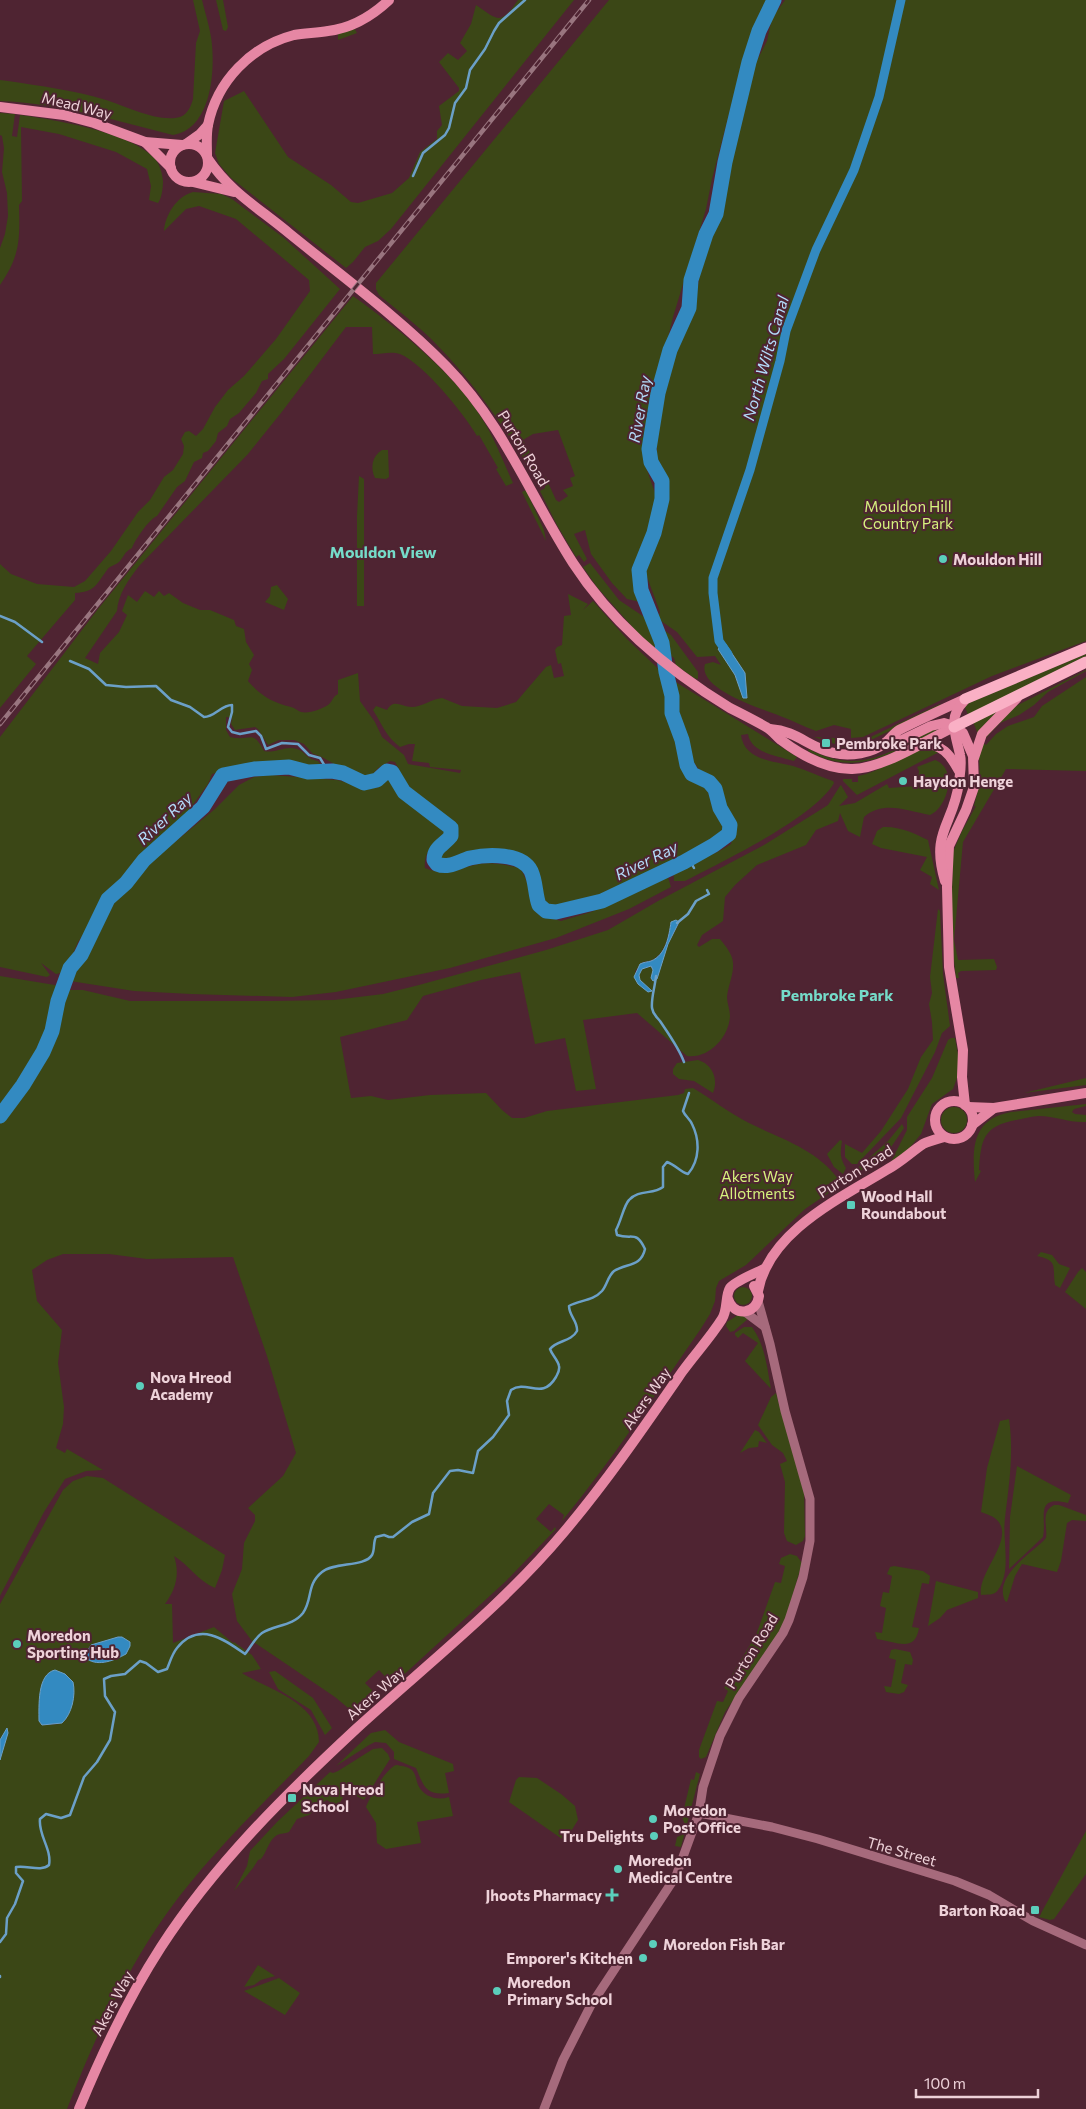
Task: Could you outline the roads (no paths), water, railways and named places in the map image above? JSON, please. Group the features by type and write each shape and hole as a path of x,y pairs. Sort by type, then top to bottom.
{"main road":[{"path":"208,125 200,134 172,154 171,168 179,180 194,182 205,174 208,125 218,97 227,81 243,62 254,53 274,42 293,36 330,31 350,25 371,15 389,0"},
{"name":"Mead Way","path":"0,107 38,110 78,118 146,142 184,145"},
{"name":"Mead Way","path":"146,142 171,168"},
{"path":"184,145 199,147 207,157"},
{"name":"Purton Road","path":"207,157 235,192 374,302 420,341 468,390 506,443 550,524 582,576 623,624 678,673 732,708 770,729 778,737 806,756 823,764 839,768 851,770 869,767 954,727"},
{"name":"Purton Road","path":"194,182 235,192"},
{"path":"947,887 940,863 939,842 956,798 960,772 960,755 954,737 956,713 965,699 1086,648"},
{"path":"954,727 1086,662"},
{"path":"974,762 982,734 1023,692"},
{"name":"Purton Road","path":"885,743 897,732 965,699"},
{"name":"Purton Road","path":"770,729 790,732 819,749 835,754 857,753 885,743 902,740 936,724 944,723 954,727"},
{"path":"954,727 963,732 967,740 974,762 975,777 971,797 950,846 947,887 949,967 963,1050 962,1078 966,1106 972,1116 972,1126"},
{"path":"920,744 931,744 942,748 950,755 960,772"},
{"path":"962,1078 951,1101 940,1107 935,1119 937,1130 944,1137 952,1139 962,1138 972,1126 994,1108"},
{"path":"951,1101 966,1106 994,1108 1086,1093"},
{"name":"Purton Road","path":"923,1144 935,1119"},
{"name":"Purton Road","path":"742,1281 764,1269 785,1243 814,1215 847,1193 889,1169 923,1144 944,1137"},
{"name":"Purton Road","path":"758,1296 764,1269"},
{"path":"742,1281 752,1283 758,1296 752,1309 742,1311 733,1308 728,1299 728,1294 733,1285 742,1281"},
{"name":"Akers Way","path":"79,2109 113,2031 139,1982 173,1930 222,1865 270,1813 346,1739 499,1601 552,1546 605,1481 722,1319 728,1299"},
{"name":"Akers Way","path":"722,1319 742,1311"}],"street":[{"name":"Purton Road","path":"544,2109 563,2060 591,2005 676,1876 699,1813 703,1787 710,1766 730,1714 773,1650 789,1620 803,1576 810,1541 811,1513 808,1488 785,1411 758,1296"},
{"path":"742,1311 765,1327"},
{"name":"The Street","path":"699,1813 772,1827 818,1839 955,1881 989,1895 1033,1921 1086,1945"}],"water":[{"path":"725,643 745,673 747,698 743,698 735,675 718,649"},
{"path":"676,920 679,922 668,944 657,979 653,981 651,978 653,970 651,966 642,969 639,975 640,980 652,991 648,992 638,984 634,977 640,964 656,958 663,950 668,939 671,922"},
{"path":"122,1637 130,1642 126,1654 102,1663 87,1659 86,1653 91,1645"},
{"path":"55,1670 65,1674 73,1682 72,1704 68,1715 62,1723 42,1725 39,1721 40,1691 45,1678"},
{"path":"7,1728 8,1733 0,1760 0,1740"}],"waterway":[{"path":"413,176 423,153 445,135 449,128 455,103 466,88 470,70 485,49 499,23 525,0"},
{"name":"River Ray","path":"0,1116 23,1085 43,1052 52,1031 58,1001 70,968 81,955 108,899 126,883 144,860 203,807 223,775 254,769 289,767 308,772 332,771 343,773 364,783 377,780 387,771 392,772 404,792 451,828 451,836 440,846 434,856 437,864 446,866 470,858 486,856 504,856 520,861 527,865 531,871 539,905 546,911 556,912 602,901 684,862 729,834 730,825 720,808 715,789 709,782 692,774 687,765 682,740 672,713 672,696 662,643 641,590 639,570 654,533 662,499 662,481 651,462 649,449 658,393 670,350 689,308 691,280 706,234 716,214 725,162 749,62 759,31 774,0"},
{"name":"North Wilts Canal","path":"728,654 719,641 713,578 750,470 780,361 786,331 816,250 854,170 879,97 901,0"},
{"path":"0,616 15,622 42,642"},
{"path":"70,661 89,669 106,685 126,687 156,686 171,700 190,707 204,717 232,705 228,727 232,732 240,734 256,731 261,736 266,749 282,743 298,744 309,755 320,758 328,771"},
{"path":"689,859 694,868"},
{"path":"677,923 688,914 696,901 709,894 707,890"},
{"path":"656,976 652,1010 673,1041 684,1062"},
{"path":"0,1942 6,1934 7,1918 15,1904 23,1881 16,1873 16,1867 42,1868 49,1865 49,1853 41,1831 40,1819 46,1814 61,1818 70,1815 84,1777 97,1762 110,1740 115,1712 105,1696 104,1679 125,1674 140,1661 158,1672 167,1669 172,1655 177,1648 194,1635 203,1634 220,1638 245,1654 262,1633 289,1623 303,1613 314,1582 322,1572 334,1567 368,1559 373,1553 376,1537 384,1535 393,1537 412,1522 429,1514 433,1493 450,1471 458,1470 473,1473 478,1451 493,1437 509,1415 507,1401 511,1390 517,1387 545,1388 556,1377 559,1366 550,1349 571,1337 577,1331 569,1306 591,1299 604,1289 610,1275 614,1271 637,1262 643,1255 645,1249 639,1240 634,1237 617,1235 616,1230 629,1200 637,1194 655,1191 663,1187 663,1167 667,1162 688,1174 695,1163 698,1150 695,1130 683,1111 689,1093"}],"railway":[{"path":"0,724 589,0"}],"place":[{"name":"Mouldon Hill","path":"943,559"},
{"name":"Pembroke Park","path":"826,743"},
{"name":"Haydon Henge","path":"903,781"},
{"name":"Wood Hall Roundabout","path":"851,1205"},
{"name":"Nova Hreod Academy","path":"140,1386"},
{"name":"Moredon Sporting Hub","path":"17,1644"},
{"name":"Nova Hreod School","path":"292,1798"},
{"name":"Moredon Post Office","path":"653,1819"},
{"name":"Tru Delights","path":"654,1836"},
{"name":"Moredon Medical Centre","path":"618,1869"},
{"name":"Jhoots Pharmacy","path":"612,1895"},
{"name":"Barton Road","path":"1035,1910"},
{"name":"Moredon Fish Bar","path":"653,1944"},
{"name":"Emporer's Kitchen","path":"643,1958"},
{"name":"Moredon Primary School","path":"497,1991"}],"district":[{"name":"Mouldon View","path":"383,551"},
{"name":"Pembroke Park","path":"837,994"}],"park label":[{"name":"Mouldon Hill Country Park","path":"908,514"},
{"name":"Akers Way Allotments","path":"757,1184"}]}
